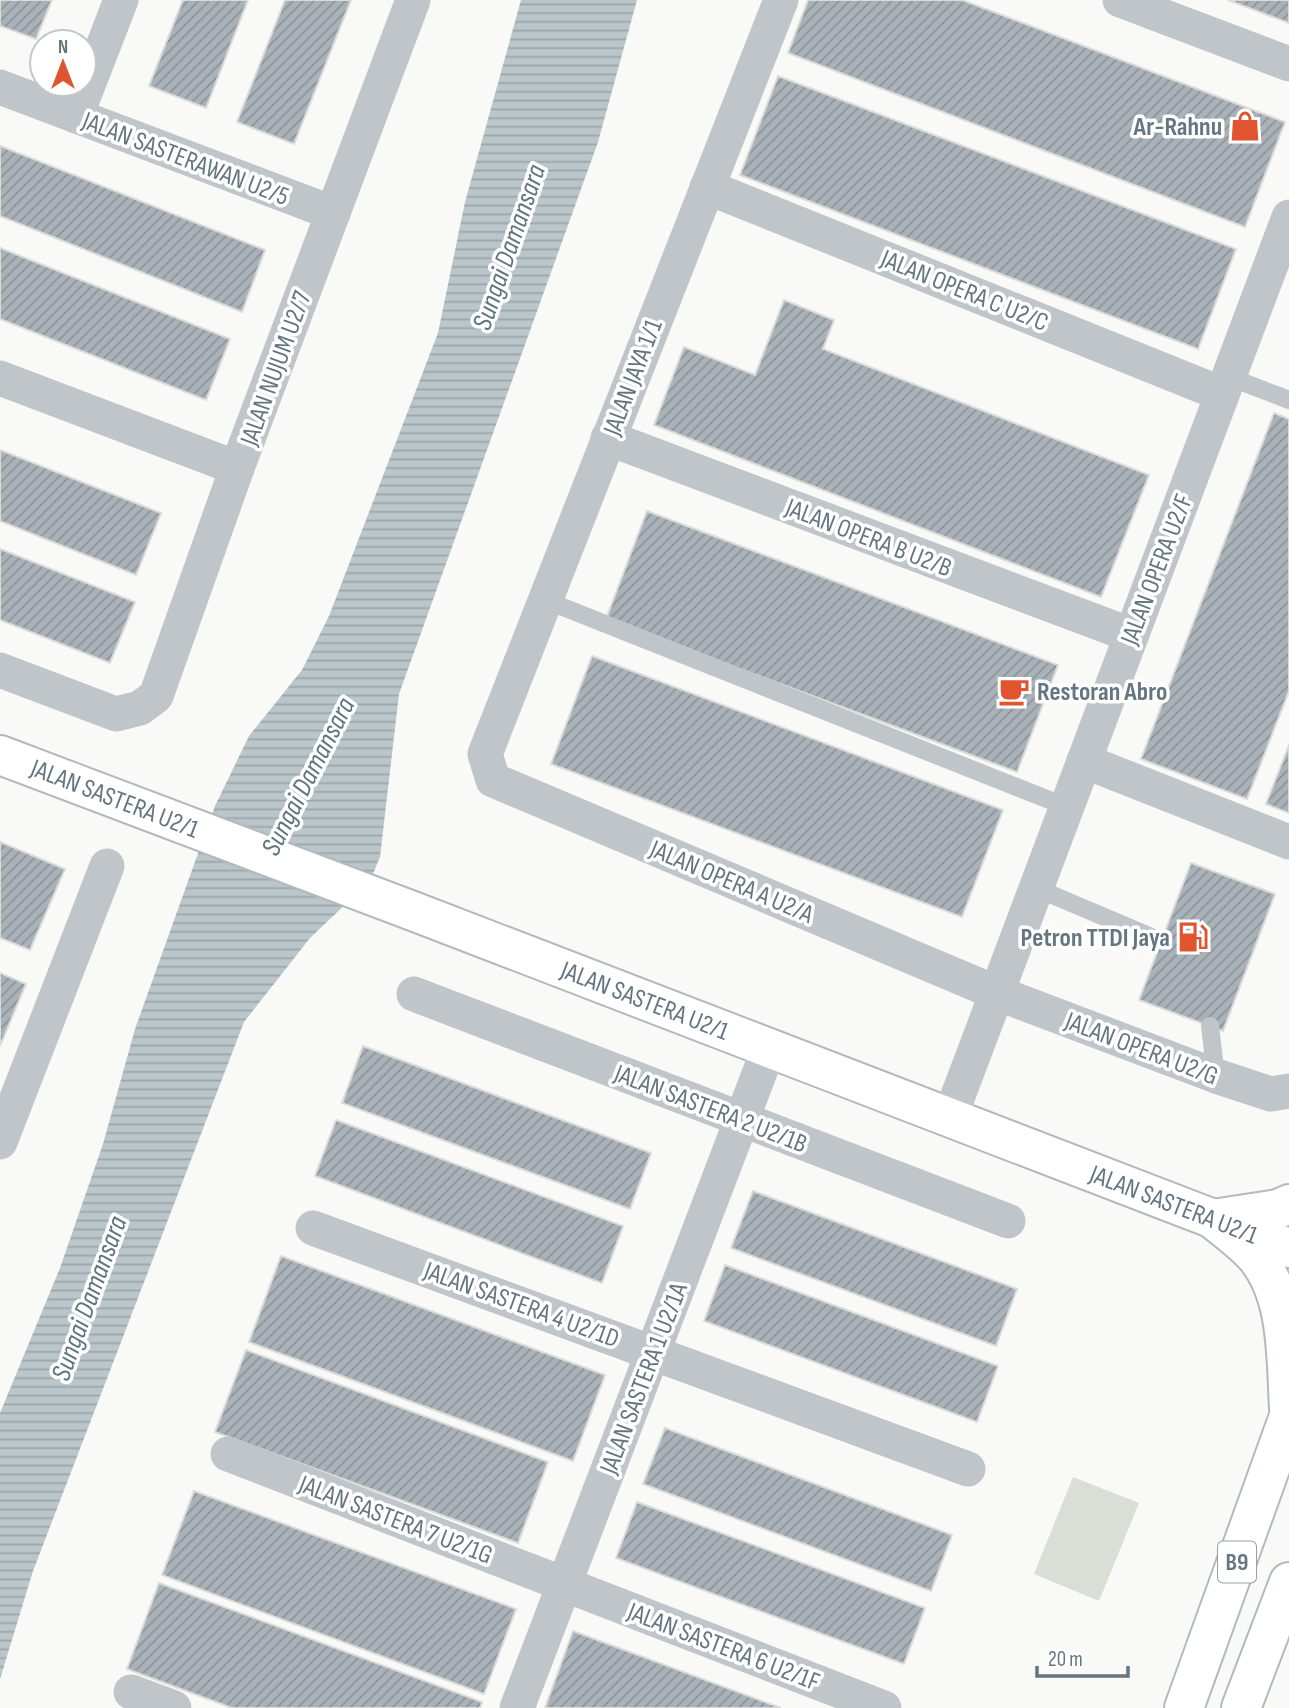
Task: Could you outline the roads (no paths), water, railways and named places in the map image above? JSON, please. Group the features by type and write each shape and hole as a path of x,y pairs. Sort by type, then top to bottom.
{"street":[{"path":"76,116 121,0"},
{"name":"JALAN NUJUM U2/7","path":"0,670 116,714 140,708 156,696 237,468 414,0"},
{"name":"JALAN JAYA 1/1","path":"485,754 780,0"},
{"path":"1120,0 1289,64"},
{"name":"JALAN SASTERAWAN U2/5","path":"0,88 332,214"},
{"name":"JALAN OPERA C U2/C","path":"707,187 1226,386"},
{"name":"JALAN OPERA U2/F","path":"950,1117 1289,217"},
{"path":"0,378 237,468"},
{"name":"JALAN OPERA B U2/B","path":"608,439 1131,635"},
{"name":"JALAN OPERA A U2/A","path":"485,754 493,780 997,993"},
{"name":"JALAN SASTERA U2/1","path":"0,755 1289,1248"},
{"path":"1084,761 1289,842"},
{"path":"0,1142 107,866"},
{"name":"JALAN OPERA U2/G","path":"997,993 1216,1076 1271,1094 1289,1091"},
{"name":"JALAN SASTERA 2 U2/1B","path":"414,994 1008,1222"},
{"name":"JALAN SASTERA 1 U2/1A","path":"517,1708 769,1048"},
{"path":"1213,1219 1289,1205"},
{"path":"1213,1219 1257,1258 1272,1282 1281,1306 1289,1408"},
{"name":"JALAN SASTERA 4 U2/1D","path":"313,1227 968,1469"},
{"name":"B9","path":"1184,1708 1289,1416"},
{"name":"JALAN SASTERA 7 U2/1G","path":"228,1454 564,1584"},
{"name":"B9","path":"1241,1708 1258,1690 1289,1582"},
{"name":"JALAN SASTERA 6 U2/1F","path":"564,1584 884,1708"},
{"path":"131,1692 174,1708"}],"lane":[{"path":"1226,386 1289,400"},
{"path":"545,600 1067,807"},
{"path":"1036,888 1161,941"},
{"path":"1210,1026 1216,1076"}],"water":[{"name":"Sungai Damansara","path":"521,0 637,0 598,142 399,694 380,857 370,881 310,938 244,1022 33,1571 0,1679 0,1413 60,1268 103,1144 135,1029 215,806 249,736 302,670 329,616 438,333 465,202"}],"place":[{"name":"Ar-Rahnu","path":"1245,126"},
{"name":"Restoran Abro","path":"1014,691"},
{"name":"Petron TTDI Jaya","path":"1193,937"}]}
